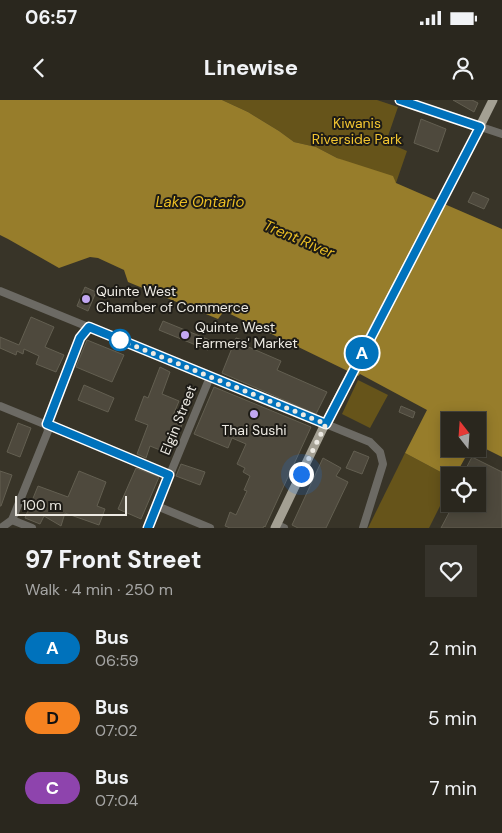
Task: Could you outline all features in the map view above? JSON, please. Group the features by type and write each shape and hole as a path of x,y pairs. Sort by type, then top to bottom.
{"main road":[{"path":"279,527 348,380 493,100"}],"street":[{"path":"400,100 502,134"},
{"path":"0,290 370,442 380,452 383,464 364,528"},
{"path":"1,528 12,520 48,431 47,424 80,338 89,327"},
{"name":"Elgin Street","path":"148,528 210,377"},
{"path":"0,406 169,475"},
{"path":"157,506 210,528"},
{"path":"12,520 32,528"}],"green space":[{"name":"Kiwanis Riverside Park","path":"222,100 377,100 398,107 386,142 407,151 396,183 316,147 294,142 248,112"},
{"path":"358,380 388,395 370,428 342,414"},
{"path":"405,453 441,472 441,504 429,528 368,528"}],"water":[{"name":"Lake Ontario","path":"0,100 222,100 248,112 294,142 316,147 337,158 393,176 396,183 502,229 502,457 486,449 486,412 441,412 441,458 465,458 460,467 441,467 441,472 405,453 427,410 360,374 358,376 224,311 218,319 128,282 124,270 98,258 90,257 59,268 0,235"}],"building":[{"path":"453,100 472,100 478,103 474,112"},
{"path":"421,119 446,129 438,152 414,143"},
{"path":"473,192 489,199 484,209 468,202"},
{"name":"Quinte West Chamber of Commerce","path":"85,287 96,292 88,311 77,306"},
{"path":"31,317 54,327 45,347 64,355 56,372 36,364 39,356 24,349 23,354 17,351 16,355 0,348 0,337 19,345"},
{"name":"Quinte West Farmers' Market","path":"163,321 212,341 208,350 159,330"},
{"path":"236,338 246,341 244,345 281,361 277,370 327,392 316,414 222,373"},
{"path":"87,340 124,355 112,382 76,367"},
{"path":"160,367 170,372 162,394 179,401 172,418 183,422 170,454 150,446 146,458 137,454 148,425 135,420 144,396 148,398"},
{"path":"84,385 114,398 108,412 78,400"},
{"path":"214,387 311,427 263,528 230,528 225,526 230,512 236,515 247,491 244,490 250,476 243,472 245,468 237,464 246,444 232,438 228,448 194,434"},
{"path":"401,406 415,412 413,418 399,412"},
{"path":"18,423 31,428 20,457 7,452"},
{"path":"354,451 369,457 362,474 346,468"},
{"path":"323,458 341,468 336,476 348,482 326,528 298,528 292,525"},
{"path":"471,458 474,458 502,472 502,528 441,528 449,512 486,512 486,467 467,467"},
{"path":"181,464 205,472 200,485 176,476"},
{"path":"136,468 159,477 141,519 118,509"},
{"path":"0,471 12,475 1,506 0,506"},
{"path":"79,471 106,482 97,506 105,509 99,525 65,513 61,526 44,516 40,524 25,518 38,486 68,497"}],"bus line":[{"name":"A","path":"148,528 169,475 47,424 80,338 89,327 326,424 480,127 400,100"}],"place":[{"name":"Quinte West Chamber of Commerce","path":"86,299"},
{"name":"Quinte West Farmers' Market","path":"185,335"},
{"name":"Thai Sushi","path":"254,414"}],"route":[{"path":"120,340 326,424 301,474"}],"water label":[{"name":"Trent River","path":"299,239"}]}
